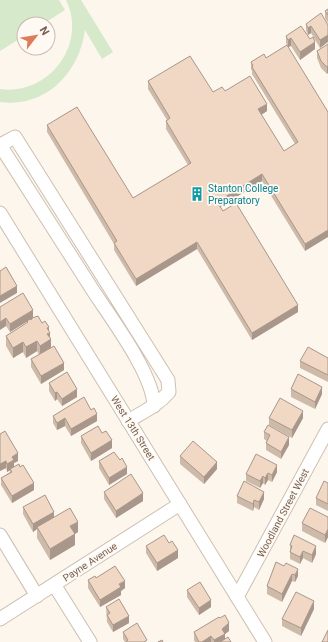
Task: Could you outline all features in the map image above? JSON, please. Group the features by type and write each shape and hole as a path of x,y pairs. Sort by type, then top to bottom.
{"street":[{"path":"128,421 154,406 161,401 169,392 168,380 14,137 0,145 125,341 142,371 153,395 154,406"},
{"name":"West 13th Street","path":"0,214 266,642"},
{"name":"Woodland Street West","path":"237,597 328,429"},
{"name":"Payne Avenue","path":"0,619 54,586 180,504"},
{"path":"0,535 37,596"},
{"path":"54,586 90,642"}],"green space":[{"path":"0,0 59,0 65,10 56,16 16,16 16,41 0,51"},
{"path":"66,0 81,0 113,52 102,59 85,30 82,46 76,60 68,73 58,84 46,93 32,99 17,102 0,102 0,89 18,89 34,84 48,76 59,64 67,50 72,34 71,17"}],"building":[{"path":"321,13 328,25 328,35 320,40 311,26 308,28 306,24"},
{"path":"301,26 310,39 313,37 315,42 300,52 291,38 288,40 286,36"},
{"path":"328,44 327,67 321,61 317,51"},
{"name":"Stanton College Preparatory","path":"287,45 328,112 328,230 305,244 262,174 217,202 223,211 236,203 298,305 252,333 197,242 136,279 114,243 117,241 47,125 77,107 133,198 191,163 166,121 170,118 148,81 190,56 213,92 222,87 225,91 250,76 267,104 258,109 284,151 298,142 252,67 251,62 264,54 266,58"},
{"path":"6,267 17,286 0,296 0,271"},
{"path":"23,293 33,310 10,324 6,318 0,322 0,307"},
{"path":"38,316 42,323 45,321 49,327 47,328 50,333 47,334 51,339 40,346 37,341 26,347 23,342 13,348 6,336 28,322 27,321 30,319 31,320 32,318"},
{"path":"54,346 64,363 41,376 31,359"},
{"path":"308,347 328,358 328,375 300,361"},
{"path":"67,372 77,389 62,399 57,392 55,393 49,383"},
{"path":"298,374 322,387 315,402 291,389"},
{"path":"84,397 91,410 94,408 97,414 71,429 65,418 57,423 53,416"},
{"path":"280,398 303,411 292,430 269,418"},
{"path":"268,425 289,437 281,452 266,443 270,435 264,432"},
{"path":"98,426 102,433 106,431 112,440 91,453 81,436"},
{"path":"5,431 18,453 12,457 14,460 7,464 6,461 0,464 0,434"},
{"path":"193,441 217,462 204,477 180,456"},
{"path":"114,452 120,460 122,458 127,467 109,478 99,461"},
{"path":"256,454 277,465 272,475 268,473 265,478 263,476 260,481 246,474"},
{"path":"19,464 20,467 23,465 34,483 12,496 1,478 12,472 10,469"},
{"path":"131,474 143,493 116,511 104,492"},
{"path":"244,481 264,492 259,502 254,500 253,504 237,496"},
{"path":"324,481 328,483 328,504 316,498"},
{"path":"45,495 54,512 33,524 23,507"},
{"path":"70,508 78,522 70,526 75,534 50,549 37,527"},
{"path":"310,508 328,517 328,529 325,535 302,523"},
{"path":"164,535 169,543 172,541 178,550 157,563 146,546"},
{"path":"294,535 316,546 312,555 303,551 300,557 290,552 292,546 290,545"},
{"path":"276,562 284,566 286,563 298,569 295,575 292,574 282,594 267,586"},
{"path":"115,566 125,581 119,584 121,587 100,600 88,580 95,576 96,578"},
{"path":"200,582 211,600 199,608 187,590"},
{"path":"296,592 314,601 301,628 282,619"},
{"path":"119,599 129,616 113,625 107,615 110,613 106,607"},
{"path":"225,615 229,623 222,629 225,634 214,640 211,636 202,642 199,642 194,632"},
{"path":"137,623 147,640 144,642 126,642 128,640 123,632"},
{"path":"328,630 328,642 322,642"},
{"path":"228,637 231,642 220,642"}],"place":[{"name":"Stanton College Preparatory","path":"197,194"}]}
